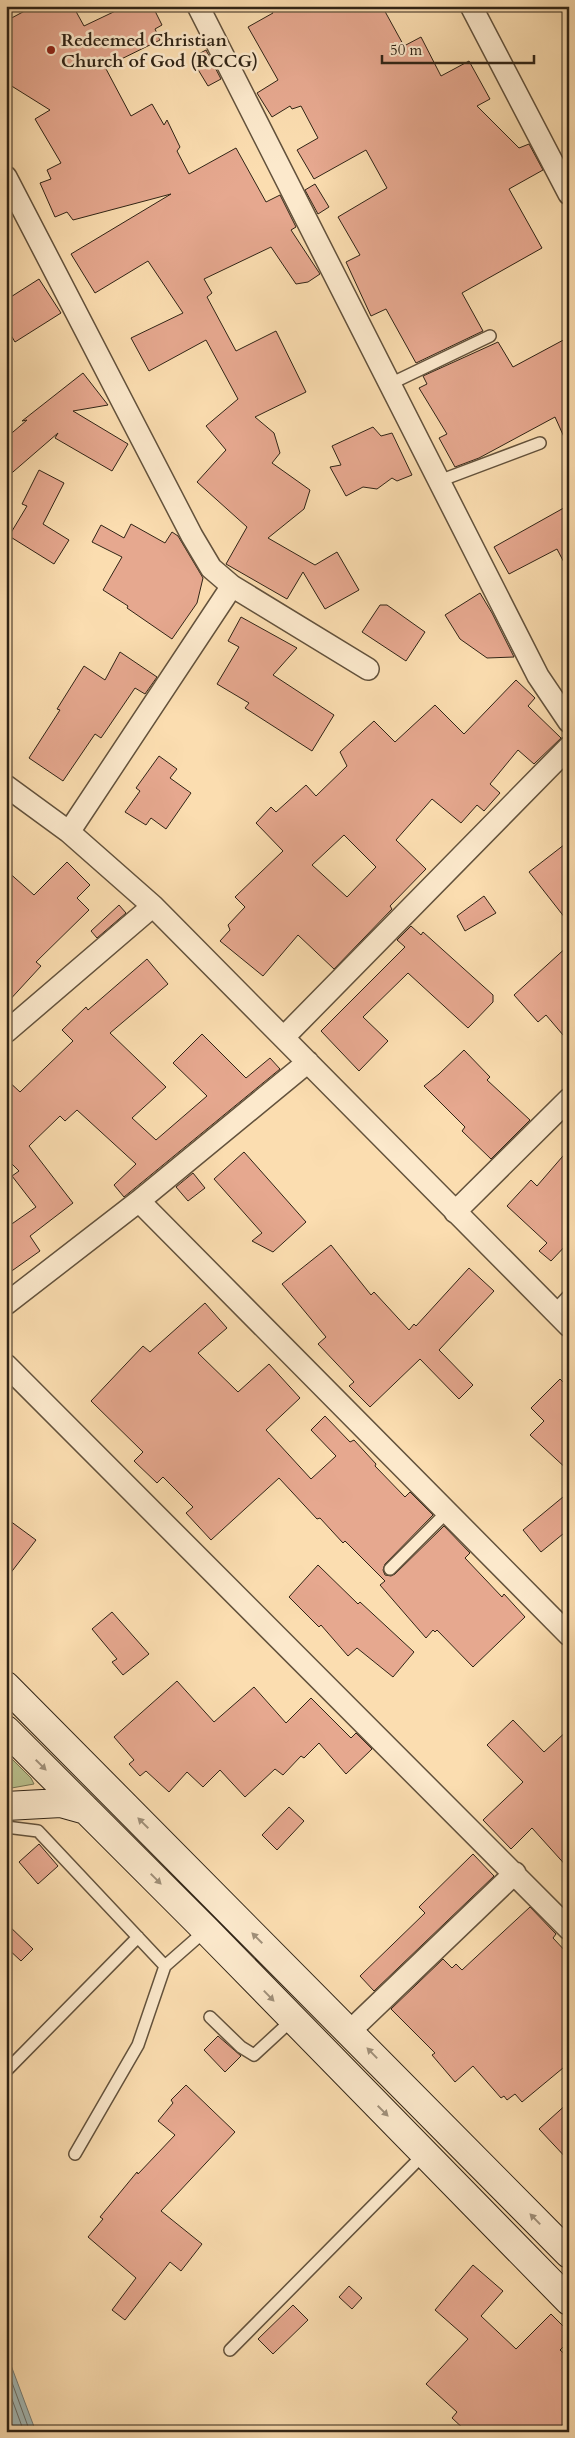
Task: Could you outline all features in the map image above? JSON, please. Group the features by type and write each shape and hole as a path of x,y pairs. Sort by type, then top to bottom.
{"main road":[{"path":"6,1686 569,2254"},
{"path":"6,1730 206,1930 569,2302"},
{"path":"6,1806 61,1803 86,1810"}],"street":[{"path":"198,6 538,676 569,722"},
{"path":"471,6 569,194"},
{"path":"6,177 210,568 232,586 368,669"},
{"path":"69,832 232,586"},
{"path":"285,1036 569,747"},
{"path":"6,786 69,832 154,906 285,1036 308,1062 562,1319"},
{"path":"6,1032 154,906"},
{"path":"6,1304 139,1201 308,1062"},
{"path":"455,1212 569,1099"},
{"path":"139,1201 569,1635"},
{"path":"6,1365 569,1928"},
{"path":"350,2031 515,1873"}],"lane":[{"path":"390,384 490,336"},
{"path":"439,481 540,443"},
{"path":"562,1319 569,1295"},
{"path":"390,1569 447,1512"},
{"path":"6,1827 38,1831 165,1966"},
{"path":"75,2154 138,2045 165,1966 206,1930"},
{"path":"6,2071 138,1937"},
{"path":"210,2017 241,2047 254,2055 292,2020"},
{"path":"230,2350 425,2154"}],"green space":[{"path":"6,1753 31,1778 34,1784 6,1789"}],"water":[{"path":"6,2352 36,2432 6,2432"}],"building":[{"path":"34,6 73,6 84,26 126,6 147,6 149,9 154,9 162,25 155,29 160,40 105,67 131,116 152,104 164,125 167,120 180,147 177,151 189,174 236,148 266,202 280,195 296,227 291,230 320,274 308,282 296,284 271,247 204,279 212,293 207,297 236,351 276,331 306,392 255,417 274,433 280,453 272,463 310,490 304,509 268,538 315,565 337,552 359,590 325,609 303,572 287,599 226,564 247,527 197,482 226,450 206,426 238,399 206,340 149,371 131,338 183,313 148,261 95,293 71,254 171,194 73,220 67,212 55,217 40,183 51,179 47,170 61,163 35,119 50,110 10,85 6,78 6,21"},
{"path":"269,6 382,6 404,46 421,37 441,76 469,61 490,99 477,106 519,148 529,144 543,170 509,189 542,248 462,293 483,331 416,363 386,309 371,316 346,262 360,255 338,217 387,188 366,150 314,179 297,150 318,138 301,106 292,109 290,106 272,117 257,93 278,80 248,27 273,13"},
{"path":"206,50 221,79 208,86 191,58"},
{"path":"315,184 329,207 318,214 305,190"},
{"path":"39,279 61,313 15,342 6,327 6,300"},
{"path":"569,337 569,448 555,417 479,458 455,467 439,438 447,434 419,388 427,384 423,376 498,342 513,367"},
{"path":"83,373 108,405 73,411 128,444 112,471 55,438 58,433 6,478 6,438 27,420 22,421"},
{"path":"373,427 381,436 392,433 412,475 397,481 392,478 377,489 363,487 346,496 330,467 341,465 332,446"},
{"path":"39,470 64,483 43,524 69,540 54,564 9,536 27,506 22,504"},
{"path":"569,505 569,572 557,549 509,574 494,547"},
{"path":"131,524 165,543 172,532 178,536 203,578 197,603 172,639 103,590 122,557 92,542 101,525 124,538"},
{"path":"480,593 514,657 487,658 460,639 445,615"},
{"path":"380,605 387,605 425,632 406,661 362,632"},
{"path":"241,617 297,648 273,675 334,715 312,751 245,708 249,703 217,684 239,647 228,641"},
{"path":"120,652 157,677 145,694 135,688 101,738 95,734 63,781 29,758 60,710 57,709 84,666 105,680"},
{"path":"516,680 535,698 528,706 561,738 534,764 518,750 490,784 500,793 484,811 477,805 461,823 432,799 396,840 426,869 390,906 392,909 334,969 298,935 263,976 220,941 230,930 228,925 245,907 235,897 283,851 256,823 271,807 276,812 306,785 316,796 347,766 340,752 374,721 395,742 435,705 464,734","holes":["344,835 376,867 347,897 312,865"]},
{"path":"159,756 177,769 170,778 191,793 166,829 151,818 146,825 125,812 140,791 136,788"},
{"path":"569,841 569,923 529,872"},
{"path":"67,862 90,885 77,898 89,910 36,962 41,966 6,1004 6,870 34,895"},
{"path":"484,896 496,913 465,931 457,916"},
{"path":"119,905 126,913 97,938 91,931"},
{"path":"411,926 421,935 423,932 493,995 493,1002 468,1028 408,973 363,1017 388,1041 359,1071 321,1031 405,947 397,940"},
{"path":"569,945 569,1042 546,1015 538,1022 514,995"},
{"path":"147,959 168,984 110,1033 166,1087 132,1118 156,1140 207,1096 173,1063 202,1034 246,1078 270,1058 280,1069 124,1197 114,1185 136,1164 77,1110 65,1121 60,1116 29,1146 73,1203 30,1236 40,1251 6,1275 6,1228 36,1207 12,1176 19,1171 6,1158 6,1079 20,1092 73,1041 62,1030 86,1007 88,1010"},
{"path":"464,1050 490,1077 487,1080 530,1120 491,1159 462,1131 465,1127 424,1086"},
{"path":"569,1149 569,1242 551,1261 539,1251 547,1243 507,1206 531,1180 537,1186"},
{"path":"244,1152 306,1222 273,1252 252,1241 262,1233 214,1179"},
{"path":"193,1173 205,1188 188,1201 176,1187"},
{"path":"331,1245 371,1295 374,1292 409,1330 414,1324 416,1326 469,1268 494,1291 439,1350 473,1385 459,1399 420,1359 370,1407 349,1386 354,1382 318,1344 326,1337 282,1284"},
{"path":"205,1303 227,1328 198,1353 238,1392 269,1364 300,1398 266,1430 311,1479 336,1456 311,1430 325,1416 350,1442 354,1440 376,1464 375,1466 405,1497 410,1492 433,1515 385,1564 383,1570 385,1575 391,1576 395,1574 444,1526 470,1553 465,1558 502,1597 504,1594 525,1617 473,1667 437,1630 435,1632 433,1630 426,1638 380,1585 385,1581 345,1541 343,1543 320,1518 317,1519 279,1478 211,1540 186,1513 193,1507 163,1477 157,1483 134,1461 143,1452 91,1401 143,1346 150,1352"},
{"path":"560,1379 569,1388 569,1471 530,1435 544,1421 531,1408"},
{"path":"569,1492 569,1529 541,1552 523,1530"},
{"path":"6,1518 36,1540 6,1579"},
{"path":"318,1565 358,1604 360,1602 414,1652 393,1677 357,1648 348,1656 321,1625 319,1627 289,1597"},
{"path":"112,1612 149,1654 123,1675 112,1662 117,1659 92,1629"},
{"path":"177,1681 214,1722 254,1687 286,1723 311,1698 351,1738 356,1733 372,1749 346,1774 319,1743 304,1758 301,1756 283,1775 275,1769 245,1797 220,1770 203,1787 187,1772 169,1792 146,1771 140,1776 129,1764 134,1760 114,1737"},
{"path":"513,1720 544,1752 569,1729 569,1869 532,1828 511,1849 483,1820 523,1782 487,1745"},
{"path":"289,1807 304,1821 277,1850 262,1835"},
{"path":"39,1844 58,1866 38,1884 19,1862"},
{"path":"473,1854 494,1876 374,1991 360,1976 425,1913 419,1907"},
{"path":"530,1907 556,1934 553,1938 569,1955 569,2063 522,2102 515,2094 507,2100 504,2096 501,2098 473,2066 455,2082 432,2055 435,2053 391,2009 443,1959 452,1968 456,1964 462,1970"},
{"path":"6,1923 33,1949 21,1961 6,1947"},
{"path":"218,2036 241,2056 225,2072 204,2050"},
{"path":"186,2085 235,2132 161,2211 202,2244 181,2271 170,2262 125,2320 112,2310 136,2278 88,2237 103,2219 100,2217 137,2172 138,2174 175,2135 158,2121 173,2103 171,2100"},
{"path":"569,2102 569,2161 539,2129"},
{"path":"473,2265 503,2291 481,2316 516,2349 551,2314 569,2332 569,2341 560,2350 569,2358 569,2418 556,2432 467,2432 452,2418 457,2412 426,2384 468,2339 435,2310"},
{"path":"349,2286 362,2298 352,2309 339,2297"},
{"path":"293,2305 308,2320 273,2354 258,2339"}],"place":[{"name":"Redeemed Christian Church of God (RCCG)","path":"51,50"}]}
